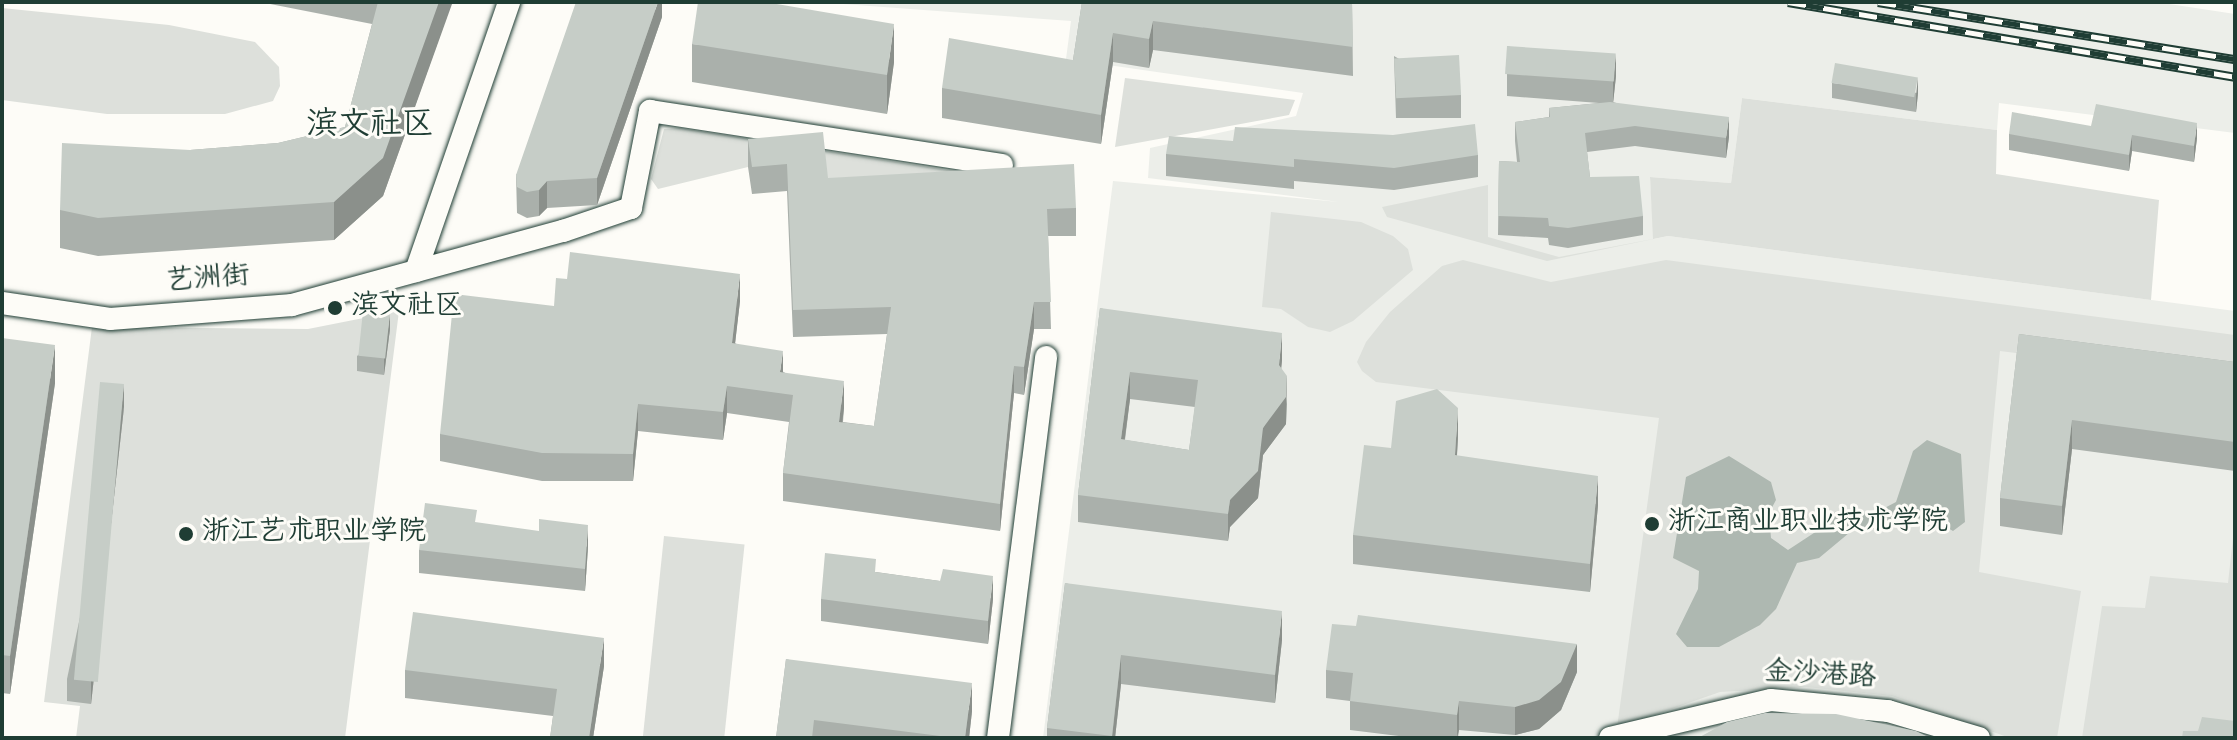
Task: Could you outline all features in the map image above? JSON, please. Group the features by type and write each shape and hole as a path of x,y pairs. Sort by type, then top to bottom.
{"street":[{"path":"416,271 509,2"},
{"name":"艺洲街","path":"2,303 110,319 292,305 631,208 650,111 1002,165"},
{"path":"998,738 1046,357"},
{"name":"金沙港路","path":"1610,738 1771,700 1888,711 1979,738"}],"shaded area":[{"name":"浙江商业职业技术学院","path":"816,2 2156,2 2235,14 2235,133 1999,103 1997,130 1742,98 1731,183 1650,177 1654,239 1668,236 2235,311 2235,738 1043,738 1113,181 1339,202 1148,178 1150,148 1296,116 1303,93 1066,59 1071,21"},
{"path":"2,8 169,25 255,42 279,67 280,86 273,101 225,114 107,114 2,100"},
{"path":"1125,78 1295,100 1289,115 1115,147"},
{"path":"1742,98 1997,130 1996,174 2159,200 2151,300 1668,236 1547,261 1387,217 1382,207 1488,185 1488,237 1559,257 1653,239 1650,177 1731,183"},
{"path":"679,128 972,174 826,187 823,160 748,167 658,189 651,179 664,129"},
{"path":"1271,212 1361,222 1393,236 1408,249 1413,270 1353,321 1330,332 1308,327 1281,309 1262,307"},
{"path":"1463,260 1551,282 1666,260 2235,335 2235,381 2000,351 1979,572 2081,591 2057,738 2010,738 1892,696 1806,687 1720,692 1617,728 1659,418 1376,382 1362,371 1357,362 1366,342 1390,312 1442,266"},
{"name":"浙江艺术职业学院","path":"399,311 345,738 76,738 80,706 44,702 92,327 308,329"},
{"path":"1927,440 1961,454 1965,522 1953,531 1934,520 1908,517 1881,529 1855,528 1819,558 1797,563 1776,609 1760,625 1719,647 1687,647 1676,634 1698,589 1699,571 1673,558 1686,477 1729,456 1771,482 1776,500 1769,513 1771,538 1788,550 1820,529 1836,511 1875,513 1896,502 1913,451"},
{"path":"2235,520 2235,738 2082,738 2102,606 2145,608 2150,576 2228,583"},
{"path":"664,536 745,544 724,738 643,738"}],"building":[{"path":"378,2 439,2 383,158 334,202 98,218 60,210 62,143 190,150 278,143 345,127"},
{"path":"576,2 658,2 597,178 547,181 539,190 527,192 517,187 516,175"},
{"path":"698,2 765,2 894,24 887,75 692,44"},
{"path":"1082,2 1352,2 1353,47 1153,21 1149,39 1113,33 1101,115 942,88 949,38 1073,60"},
{"path":"1507,46 1616,54 1614,82 1505,74"},
{"path":"1459,55 1461,95 1396,98 1394,58"},
{"path":"1835,63 1918,78 1914,97 1832,83"},
{"path":"1610,102 1729,117 1726,138 1635,126 1585,133 1590,177 1639,176 1643,216 1568,228 1549,226 1548,218 1498,216 1499,161 1520,162 1515,122 1550,117 1549,108"},
{"path":"2096,104 2197,123 2194,146 2132,135 2129,155 2009,134 2012,112 2091,126"},
{"path":"1475,124 1478,155 1394,168 1294,159 1294,167 1166,154 1169,136 1233,141 1235,127 1393,135"},
{"path":"823,132 828,178 1074,164 1076,208 1047,209 1051,302 1034,302 1024,367 1014,366 1000,504 783,473 793,395 727,386 723,412 638,404 633,454 542,453 440,434 454,294 554,306 556,278 567,279 570,252 740,274 732,343 783,351 780,372 844,381 839,422 874,426 891,307 793,310 787,164 752,167 748,139"},
{"path":"1100,308 1282,333 1279,365 1287,376 1286,397 1263,428 1258,471 1230,500 1228,514 1078,495","holes":["1130,372 1198,380 1189,450 1121,439"]},
{"path":"363,311 390,314 385,359 358,356"},
{"path":"2019,334 2235,362 2235,442 2072,420 2062,506 2000,498"},
{"path":"2,338 55,345 10,656 2,655"},
{"path":"100,382 124,384 98,682 74,680"},
{"path":"1437,389 1458,408 1455,455 1598,476 1590,564 1353,535 1364,445 1391,448 1396,401"},
{"path":"425,503 477,510 475,522 539,531 539,519 588,525 585,569 419,550"},
{"path":"825,553 876,559 875,572 940,581 943,569 993,576 988,621 821,599"},
{"path":"1065,583 1282,611 1275,675 1121,655 1112,736 1047,728"},
{"path":"413,612 604,638 589,738 550,738 557,689 405,670"},
{"path":"1358,615 1577,644 1561,682 1539,700 1515,707 1459,701 1457,715 1350,701 1353,673 1326,670 1332,624 1356,626"},
{"path":"786,659 972,683 965,738 814,720 812,738 776,738"},
{"path":"1765,713 1836,714 1916,731 1930,738 1698,738 1727,722"},
{"path":"2202,717 2235,721 2235,738 2182,738 2183,731 2198,731"}],"railway":[{"path":"1788,2 2235,77"},
{"path":"1878,2 2235,59"}],"place":[{"name":"滨文社区","path":"335,308"},
{"name":"浙江商业职业技术学院","path":"1652,524"},
{"name":"浙江艺术职业学院","path":"186,534"}],"district":[{"name":"滨文社区","path":"370,127"}]}
